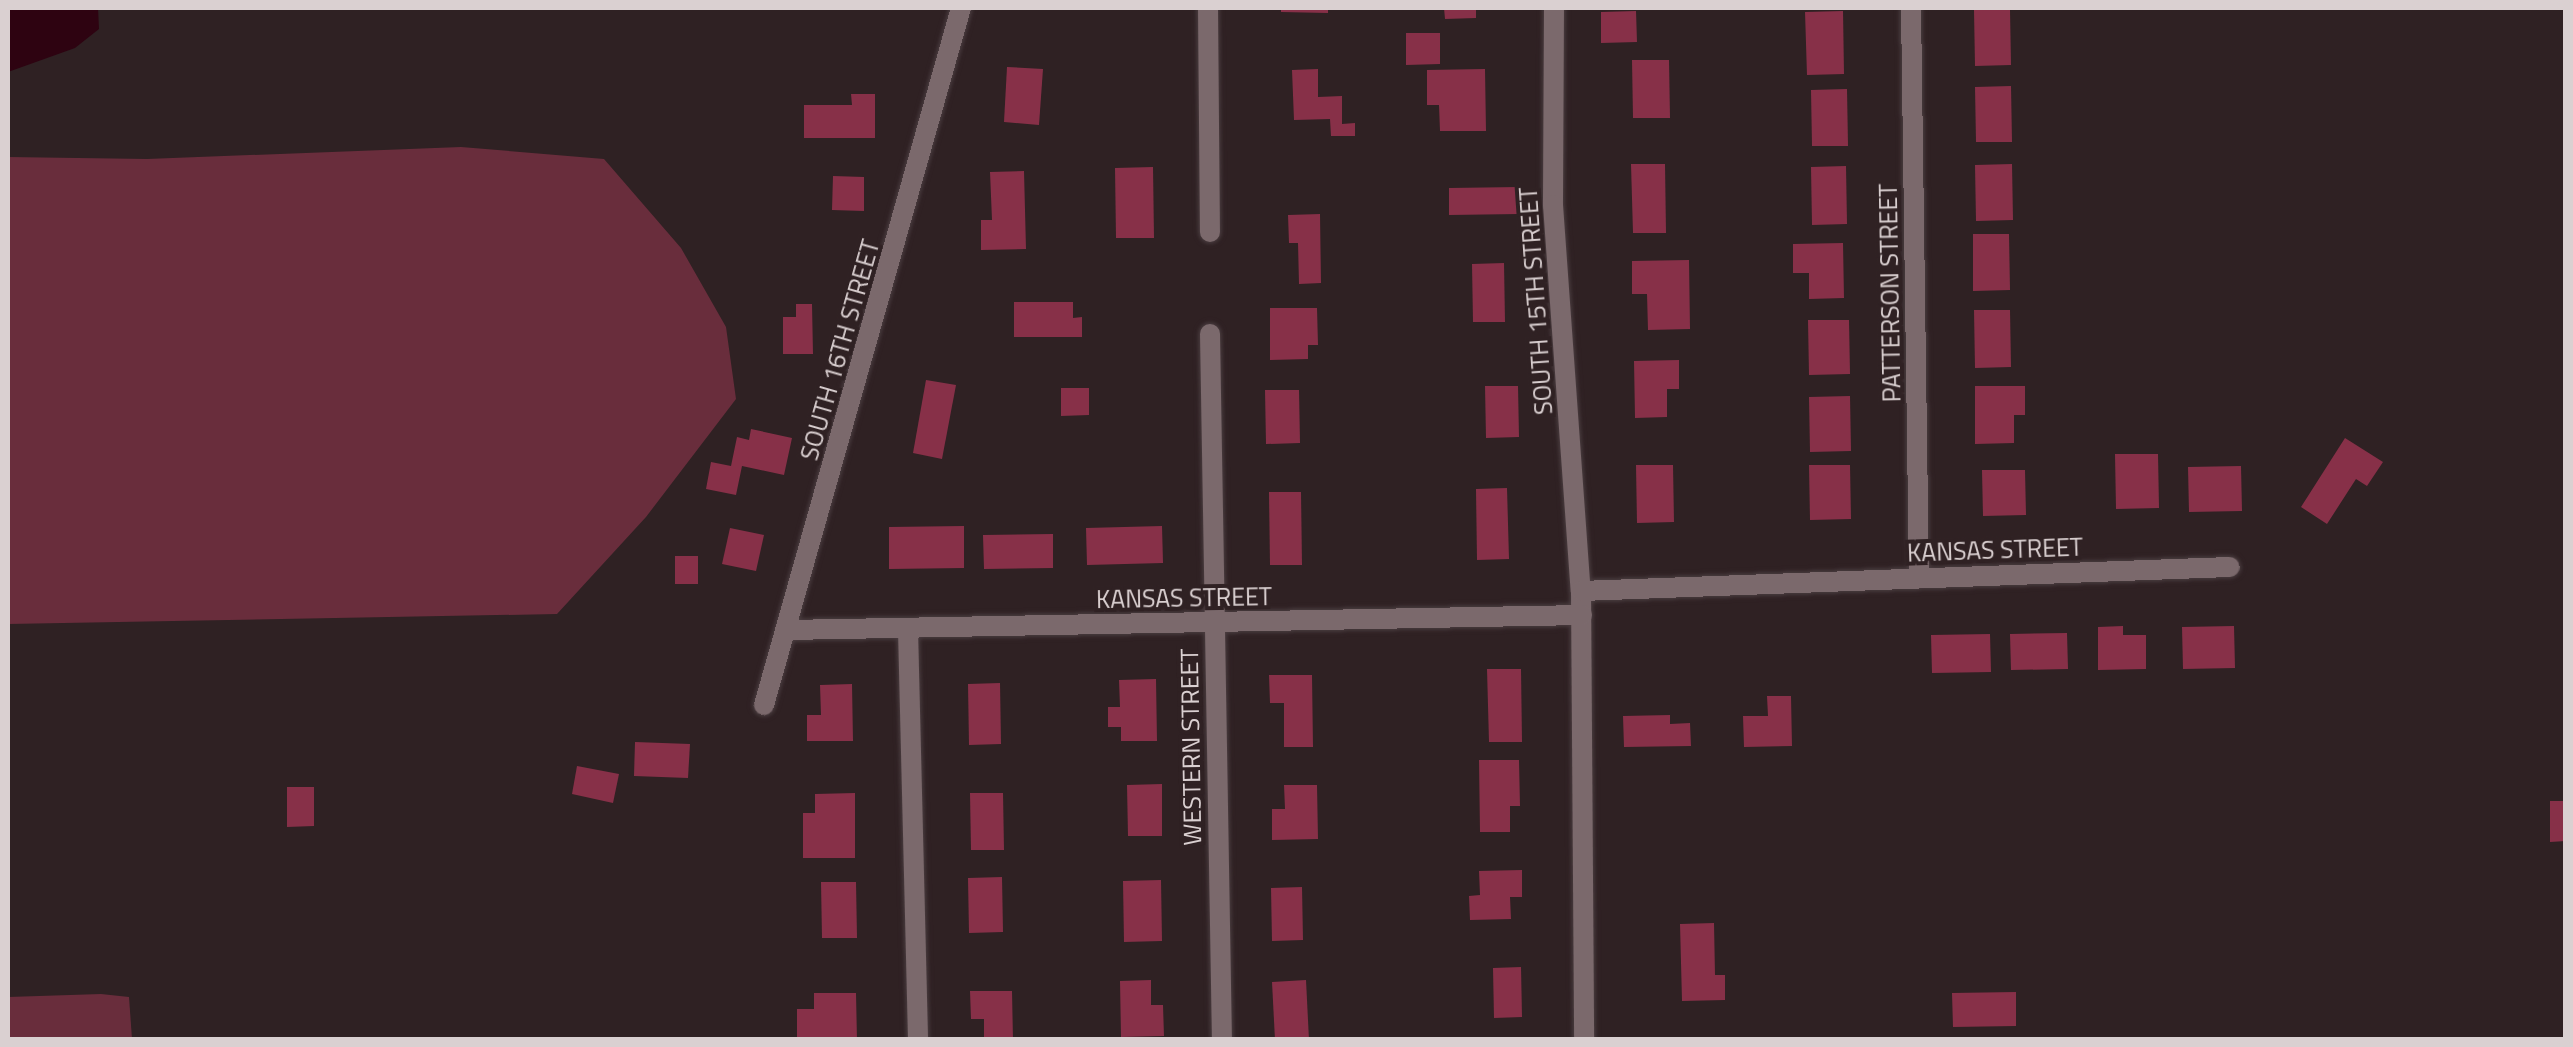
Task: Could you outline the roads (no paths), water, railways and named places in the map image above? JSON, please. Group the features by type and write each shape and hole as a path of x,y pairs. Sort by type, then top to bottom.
{"street":[{"name":"SOUTH 16TH STREET","path":"764,705 961,8"},
{"path":"1208,8 1210,232"},
{"name":"SOUTH 15TH STREET","path":"1554,8 1552,204 1582,614"},
{"name":"PATTERSON STREET","path":"1912,8 1919,578"},
{"name":"WESTERN STREET","path":"1210,334 1222,1040"},
{"name":"KANSAS STREET","path":"1581,591 2230,567"},
{"name":"KANSAS STREET","path":"787,630 1582,614"},
{"path":"1582,614 1584,1040"},
{"path":"908,628 918,1040"}]}
